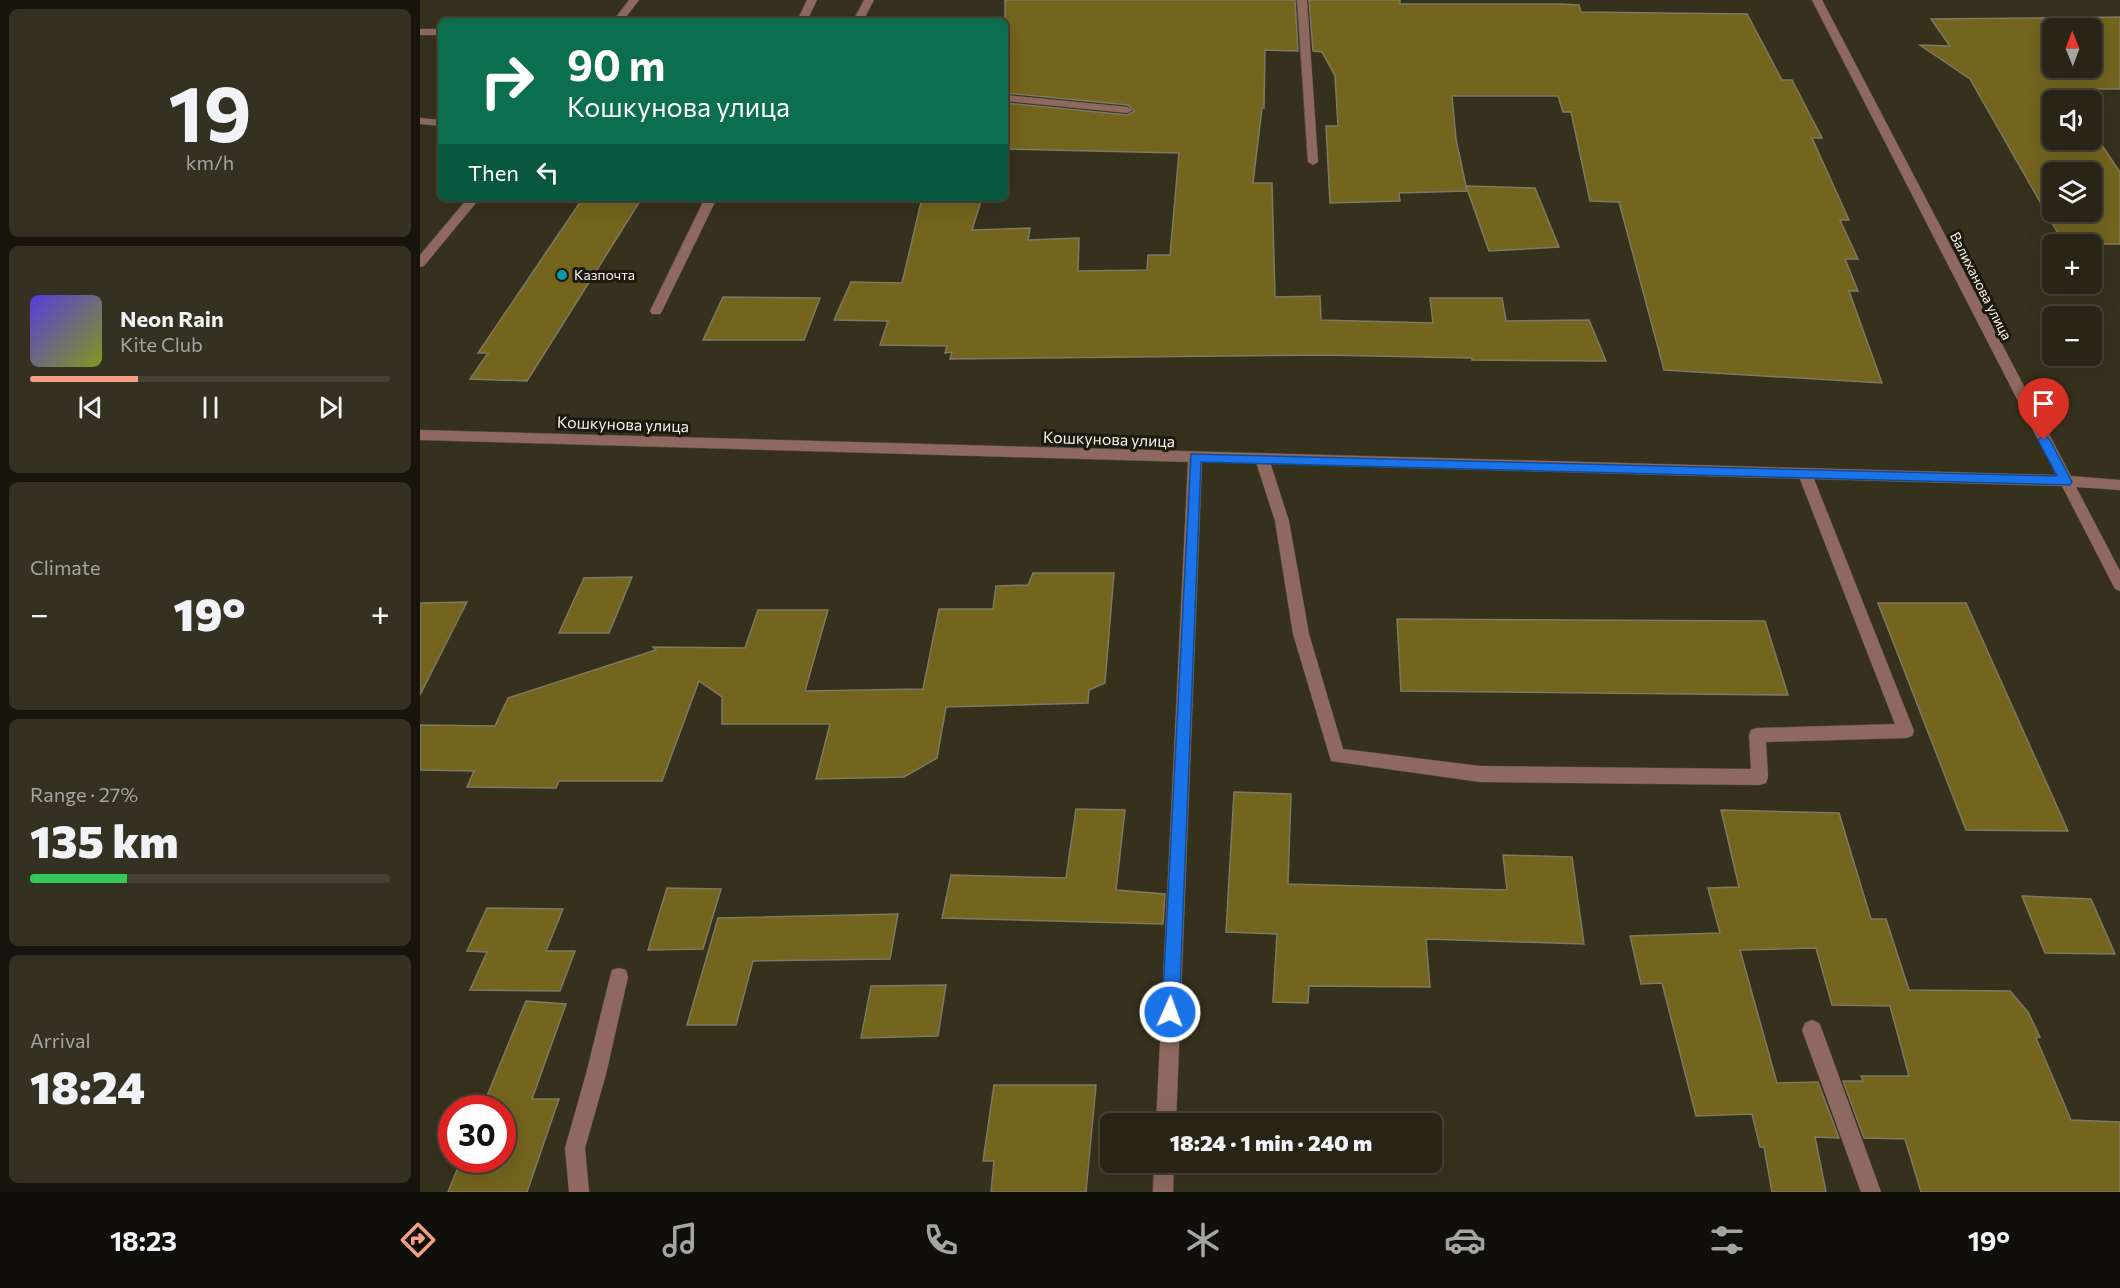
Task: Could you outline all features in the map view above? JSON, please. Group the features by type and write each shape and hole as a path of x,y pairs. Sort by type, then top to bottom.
{"street":[{"path":"620,18 634,0"},
{"path":"803,18 812,0"},
{"path":"860,18 870,0"},
{"path":"1302,0 1313,162"},
{"name":"Валиханова улица","path":"1817,0 2120,585"},
{"path":"420,32 438,32"},
{"path":"1008,98 1128,110"},
{"path":"420,122 438,123"},
{"path":"420,263 472,201"},
{"path":"656,312 710,201"},
{"name":"Кошкунова улица","path":"420,435 2120,485"},
{"path":"1166,1113 1195,458"},
{"path":"1262,459 1282,521 1301,634 1337,756 1480,774 1760,777 1757,735 1906,731 1805,474"},
{"path":"579,1192 575,1148 596,1074 619,977"},
{"path":"1812,1030 1871,1192"},
{"path":"1163,1192 1164,1173"}],"building":[{"path":"1005,0 1295,0 1298,51 1265,50 1264,108 1262,108 1253,183 1272,183 1275,297 1320,296 1321,320 1433,323 1430,298 1502,298 1506,321 1589,320 1606,361 1472,360 1472,358 1323,355 950,359 952,352 945,353 947,346 880,345 888,321 834,320 851,282 902,283 921,201 981,201 972,230 1030,228 1028,240 1079,238 1078,271 1147,270 1148,255 1170,255 1179,153 1008,149 1008,103 1128,115 1135,111 1128,105 1008,93 1008,18 1005,18"},
{"path":"1309,0 1400,0 1400,4 1561,4 1579,5 1581,12 1747,14 1782,80 1792,80 1822,138 1812,138 1849,220 1840,220 1858,259 1845,259 1858,291 1849,291 1882,383 1664,370 1619,202 1590,201 1571,112 1563,112 1558,96 1452,96 1456,139 1467,191 1399,193 1400,201 1330,203 1326,126 1338,126 1335,76 1322,52 1313,51"},
{"path":"2120,17 2120,89 2042,90 2042,150 2102,150 2102,145 2120,172 2120,244 2102,244 2102,234 2058,234 2051,222 2102,222 2102,162 2042,162 2042,205 1970,79 1920,45 1950,46 1931,19"},
{"path":"1466,186 1535,188 1559,247 1489,251"},
{"name":"Казпочта","path":"581,201 640,201 527,381 470,379 488,353 478,353"},
{"path":"723,297 820,298 804,340 703,340"},
{"path":"1033,573 1114,573 1105,683 1089,690 1088,703 946,707 937,758 904,777 816,779 830,724 722,724 722,697 699,681 662,781 559,781 556,788 467,787 474,771 420,770 420,725 495,726 508,698 656,650 653,647 745,648 758,610 828,610 805,691 923,689 939,609 993,609 996,586 1028,585"},
{"path":"632,577 609,633 559,633 584,578"},
{"path":"467,602 420,695 420,603"},
{"path":"1878,603 1966,603 2068,831 1966,830"},
{"path":"1397,619 1765,621 1788,695 1401,691"},
{"path":"1234,792 1291,794 1288,884 1507,890 1503,855 1572,857 1584,944 1426,939 1430,987 1309,986 1308,1003 1273,1002 1277,934 1226,932"},
{"path":"1076,809 1125,810 1116,890 1165,894 1163,924 942,918 951,875 1066,878"},
{"path":"1721,810 1839,813 1871,919 1886,919 1909,990 2010,991 2028,1012 2040,1037 2036,1038 2071,1120 2120,1122 2120,1192 1921,1192 1905,1139 1864,1138 1843,1081 1863,1081 1861,1076 1909,1076 1890,1006 1832,1005 1816,948 1740,950 1777,1083 1818,1082 1839,1138 1815,1137 1826,1192 1772,1192 1764,1147 1760,1147 1752,1114 1696,1116 1662,983 1641,984 1630,936 1720,933 1708,888 1739,887"},
{"path":"667,888 721,889 703,949 648,950"},
{"path":"2022,896 2091,899 2115,954 2045,953"},
{"path":"487,908 563,909 546,951 575,951 560,991 470,990 487,952 467,951"},
{"path":"898,914 890,959 753,961 736,1025 687,1025 718,918"},
{"path":"946,985 938,1036 861,1038 871,986"},
{"path":"526,1001 566,1004 532,1099 559,1099 527,1192 448,1192 456,1173 516,1173 516,1095 487,1095"},
{"path":"994,1085 1096,1085 1086,1192 991,1192 994,1161 983,1161"}],"place":[{"name":"Казпочта","path":"562,275"}],"route":[{"path":"1170,1012 1195,458 2066,482 2044,440"}]}
